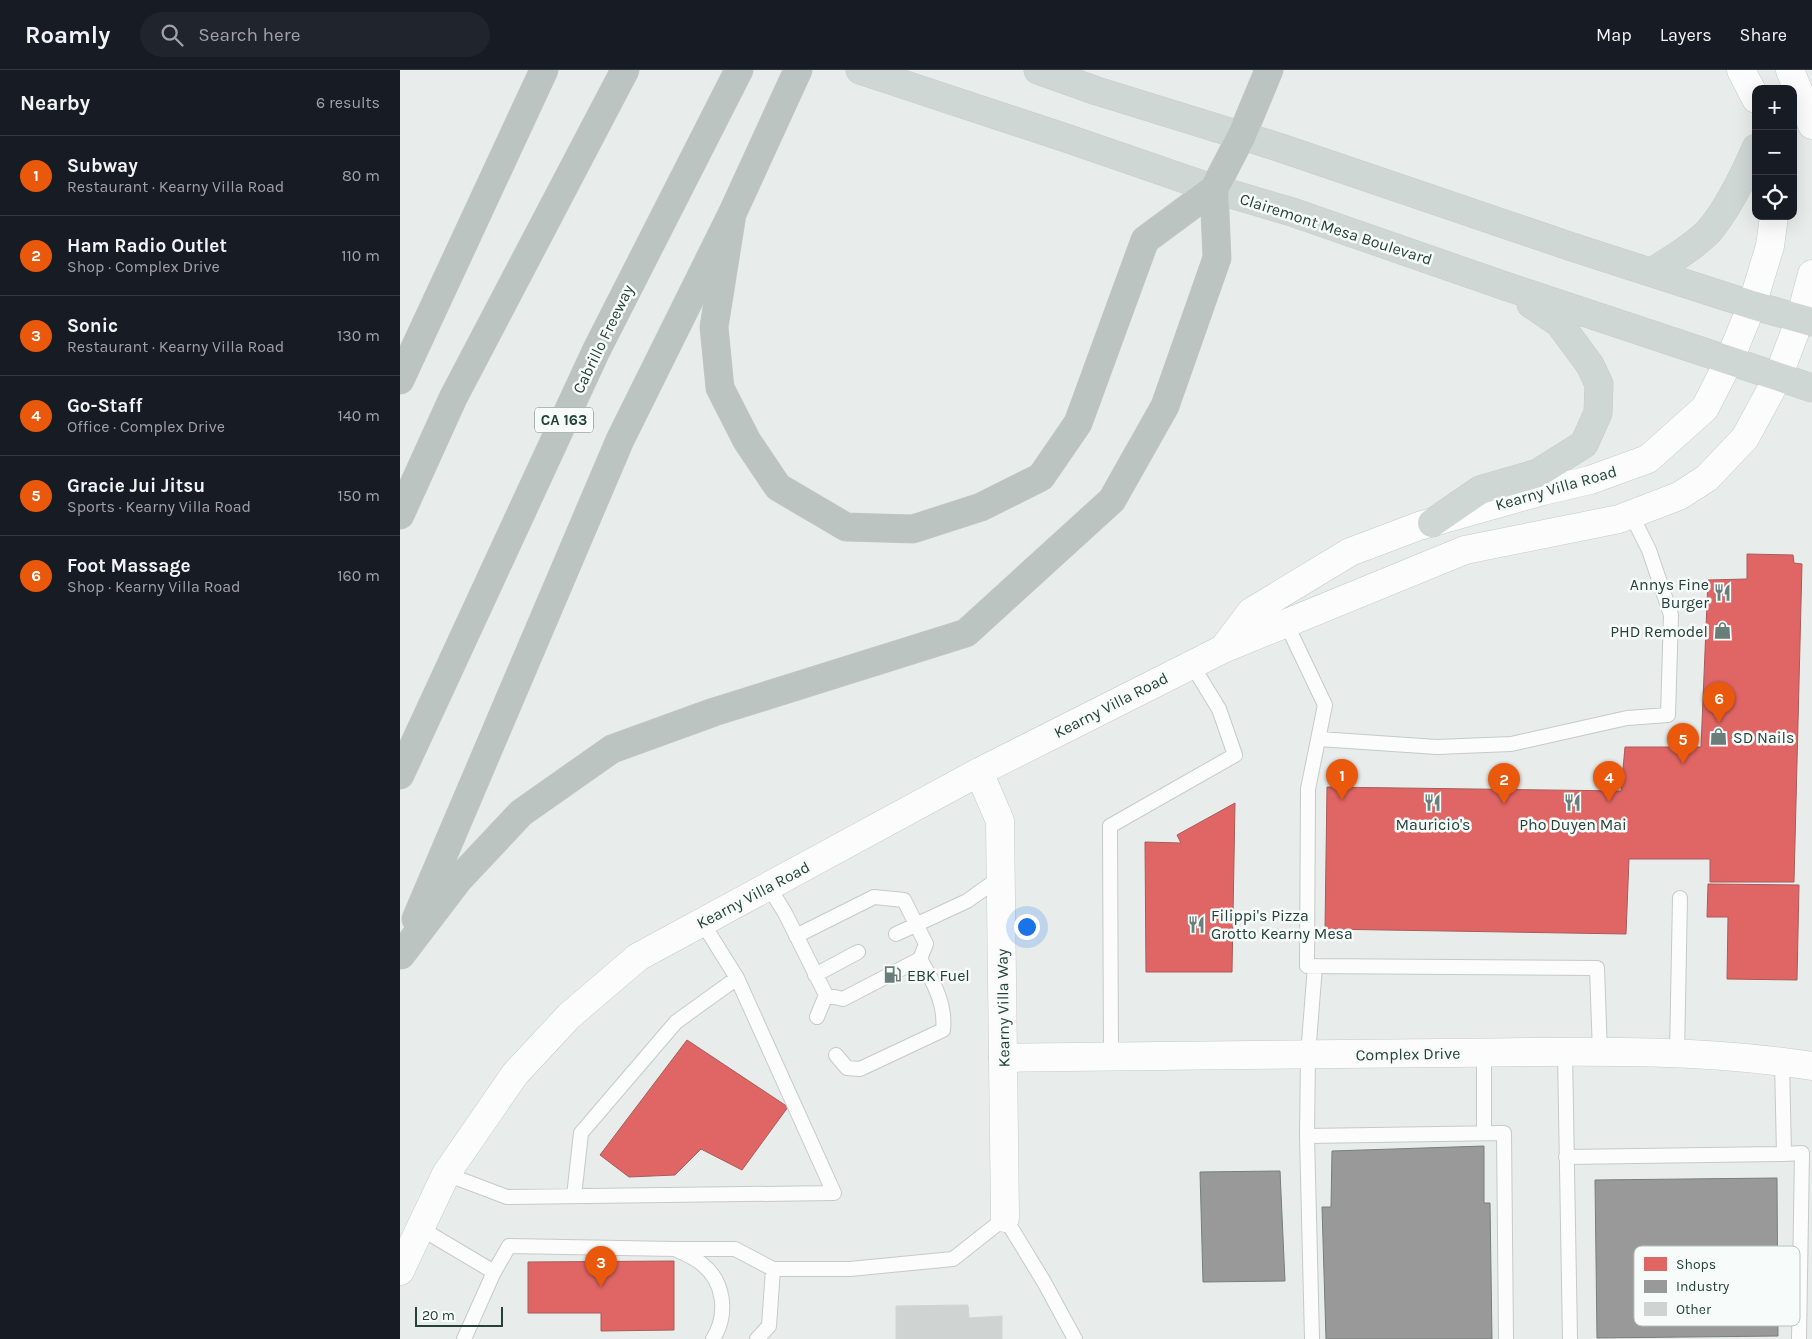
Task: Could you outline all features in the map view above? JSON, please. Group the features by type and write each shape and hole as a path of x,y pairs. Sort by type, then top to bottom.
{"highway":[{"path":"400,380 544,70"},
{"path":"400,515 453,398 625,70"},
{"name":"Cabrillo Freeway","path":"400,775 596,351 739,70"},
{"path":"401,956 620,440 732,214 798,70"},
{"path":"732,214 714,327 720,388 747,441 778,487 846,527 913,529 981,507 1041,476 1078,423 1145,240 1214,190 1242,135 1269,70"},
{"path":"401,956 459,879 522,813 612,749 714,712 966,633 1112,500 1165,406 1217,258 1214,190"}],"main road":[{"name":"Clairemont Mesa Boulevard","path":"860,70 1057,135 1214,190 1292,212 1812,388"},
{"path":"1038,70 1097,91 1242,135 1752,305 1806,320"},
{"path":"1741,70 1752,91"},
{"path":"1790,70 1812,125"},
{"path":"1652,272 1686,250 1708,232 1747,170 1752,158"},
{"name":"Kearny Villa Road","path":"1223,649 1251,612 1350,552 1432,523 1543,491 1590,480 1648,460 1705,408 1729,361 1752,305 1770,246 1773,220"},
{"name":"Kearny Villa Road","path":"400,1271 446,1174 515,1074 569,1016 638,956 979,772 1223,649 1465,550 1619,518 1679,496 1708,478 1745,438 1806,320 1812,274"},
{"path":"1432,523 1480,490 1538,473 1584,444 1598,413 1600,384 1590,365 1560,323 1506,286"},
{"name":"Kearny Villa Way","path":"979,772 1000,821 1005,1218"},
{"name":"Complex Drive","path":"1003,1058 1677,1053 1812,1066"}],"lane":[{"path":"1319,739 1437,747 1511,744 1628,718 1668,715 1671,615 1651,557 1631,514"},
{"path":"1286,623 1325,705 1308,789 1307,966 1597,968 1600,1053"},
{"path":"1110,1056 1110,826 1235,755 1219,709 1192,664"},
{"path":"896,934 967,901 1001,877"},
{"path":"769,887 785,913 826,995 818,1017"},
{"path":"796,936 874,897 904,900 926,944 920,959 843,998 826,995"},
{"path":"1677,1053 1680,898"},
{"path":"446,1174 508,1197 834,1193 737,978 702,922"},
{"path":"815,975 858,952"},
{"path":"836,1055 847,1068 860,1069 943,1030 944,1018 941,1003 933,982 920,959"},
{"path":"1312,1339 1307,1136 1308,1055 1315,966"},
{"path":"574,1196 581,1133 676,1022 737,978"},
{"path":"1484,1053 1484,1133"},
{"path":"1565,1053 1570,1339"},
{"path":"1782,1062 1784,1154"},
{"path":"1307,1136 1504,1133 1506,1339"},
{"path":"1566,1157 1802,1153 1800,1339"},
{"path":"464,1339 494,1272 509,1246 676,1250 735,1249 772,1268 850,1268 954,1259 1005,1218 1044,1282 1075,1339"},
{"path":"420,1228 494,1272"},
{"path":"676,1250 703,1264 714,1278 721,1294 723,1312 719,1330 713,1339"},
{"path":"757,1339 769,1326 772,1268"}],"building: Shops":[{"path":"1747,554 1793,555 1794,563 1802,564 1794,882 1710,882 1710,859 1629,859 1626,934 1325,929 1327,787 1621,791 1625,747 1701,747 1708,580 1747,579"},
{"path":"1235,803 1232,972 1146,972 1145,842 1181,843 1177,835"},
{"path":"1708,884 1799,885 1797,980 1727,979 1728,917 1707,917"},
{"path":"687,1040 788,1107 742,1170 701,1149 675,1175 629,1177 600,1155"},
{"path":"674,1261 674,1330 601,1331 601,1313 528,1313 528,1262"}],"building: Industry":[{"path":"1484,1146 1484,1203 1490,1203 1492,1339 1326,1339 1322,1207 1331,1207 1332,1151"},
{"path":"1280,1171 1285,1281 1203,1282 1200,1172"},
{"path":"1777,1178 1777,1246 1634,1246 1634,1326 1778,1326 1778,1336 1597,1338 1595,1180"}],"building: Other":[{"path":"968,1305 969,1318 1002,1316 1002,1339 896,1339 896,1306"}],"place":[{"name":"Annys Fine Burger","path":"1723,593"},
{"name":"PHD Remodel","path":"1722,631"},
{"name":"Foot Massage","path":"1719,723"},
{"name":"SD Nails","path":"1719,737"},
{"name":"Gracie Jui Jitsu","path":"1683,764"},
{"name":"Subway","path":"1342,800"},
{"name":"Pho Duyen Mai","path":"1573,802"},
{"name":"Go-Staff","path":"1609,802"},
{"name":"Mauricio's","path":"1433,803"},
{"name":"Ham Radio Outlet","path":"1504,804"},
{"name":"Filippi's Pizza Grotto Kearny Mesa","path":"1197,924"},
{"name":"EBK Fuel","path":"893,975"},
{"name":"Sonic","path":"601,1287"}]}
